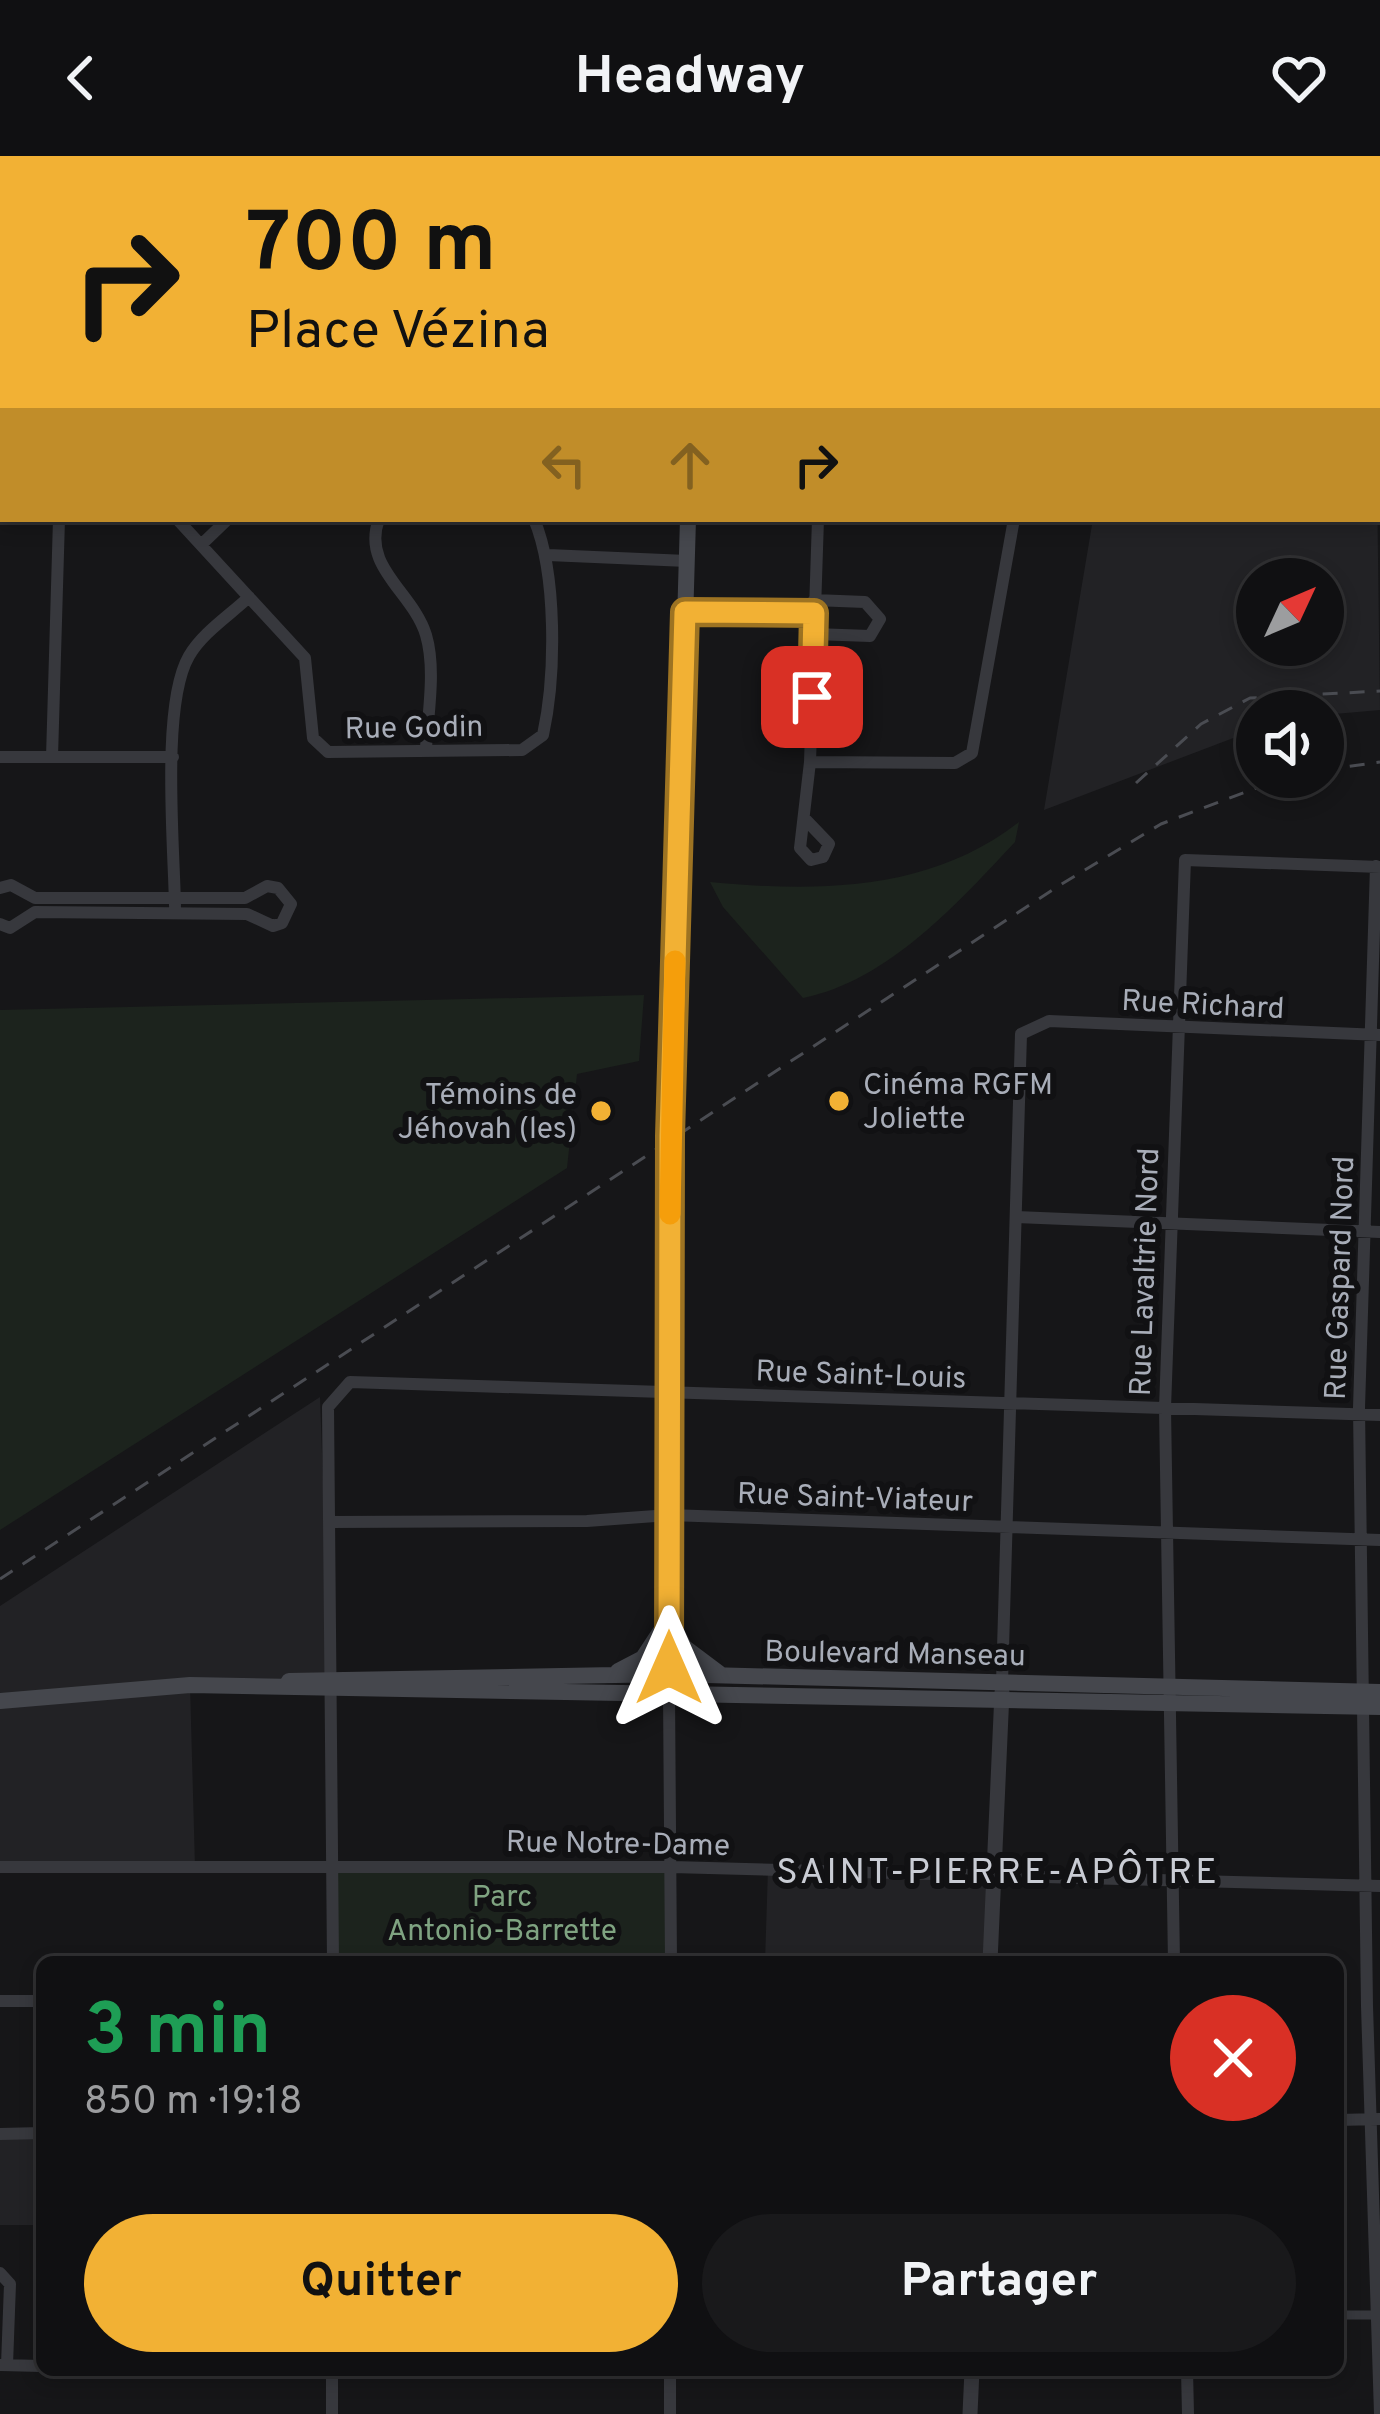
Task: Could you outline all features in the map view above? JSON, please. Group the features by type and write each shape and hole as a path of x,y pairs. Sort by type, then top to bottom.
{"main road":[{"path":"669,1684 670,1136 688,522"},
{"path":"600,1676 643,1658 669,1618"},
{"path":"669,1618 684,1647 726,1677"},
{"name":"Boulevard Manseau","path":"0,1700 102,1688 600,1676 669,1684 726,1677 1002,1690"},
{"name":"Boulevard Manseau","path":"330,1684 669,1684 1372,1699"}],"street":[{"path":"52,757 59,522"},
{"name":"Rue Godin","path":"180,522 307,662 310,728 320,748 522,750 538,740 546,705 548,555"},
{"path":"202,544 225,522"},
{"path":"378,522 374,548 380,566 418,615 426,636 426,748"},
{"path":"534,522 548,555 687,561"},
{"path":"805,819 818,522"},
{"path":"810,762 956,763 972,753 1013,522"},
{"path":"175,905 176,700 187,660 249,597"},
{"path":"685,612 865,602 880,619 870,636 814,634"},
{"path":"0,757 173,758"},
{"name":"Rue Lavaltrie Nord","path":"1174,1956 1166,1694 1165,1408 1185,860 1378,866"},
{"name":"Rue Gaspard Nord","path":"1378,866 1372,1232 1360,1414 1372,1699 1380,2414"},
{"path":"0,888 11,885 34,898 175,905 247,914 273,926 282,922 291,904 278,887 267,886 245,898 175,905 35,912 10,928 0,924"},
{"name":"Rue Richard","path":"1016,1217 1019,1043 1025,1028 1049,1021 1376,1035"},
{"path":"990,1956 1016,1217 1372,1232"},
{"name":"Rue Saint-Louis","path":"329,1522 328,1407 342,1387 368,1382 1380,1415"},
{"name":"Rue Saint-Viateur","path":"329,1522 587,1521 669,1515 1380,1540"},
{"path":"329,1522 333,1956"},
{"path":"669,1684 671,1956"},
{"name":"Rue Notre-Dame","path":"0,1867 672,1867 1373,1886"},
{"path":"0,2001 36,2001"},
{"path":"1344,2120 1376,2119"},
{"path":"0,2134 36,2133"},
{"path":"0,2273 10,2284 4,2365 36,2366"},
{"path":"1344,2315 1378,2315"},
{"path":"332,2376 332,2414"},
{"path":"670,2376 670,2414"},
{"path":"970,2414 972,2376"},
{"path":"1186,2376 1188,2414"}],"shaded area":[{"path":"1092,522 1378,522 1380,710 1344,713 1344,690 1236,690 1236,737 1044,810"},
{"path":"320,1397 330,1678 190,1685 195,1866 0,1870 0,1606"},
{"path":"768,1868 993,1873 990,1956 765,1956"},
{"path":"0,2131 36,2131 36,2225 0,2225"}],"green space":[{"path":"1019,822 1015,842 919,936 864,975 803,998 723,907 710,882 791,887 871,882 948,862"},
{"path":"644,995 639,1061 577,1074 567,1168 0,1530 0,1010"},
{"name":"Parc Antonio-Barrette","path":"334,1864 672,1867 671,1956 333,1956"}],"railway":[{"path":"1136,783 1201,724 1250,698 1380,691"},
{"path":"1344,767 1380,762"},
{"path":"0,1579 1060,885 1161,824 1236,796"}],"slow traffic":[{"path":"670,1214 675,961"}],"place":[{"name":"Cinéma RGFM Joliette","path":"839,1101"},
{"name":"Témoins de Jéhovah (les)","path":"601,1111"}],"district":[{"name":"SAINT-PIERRE-APÔTRE","path":"998,1870"}],"route":[{"path":"669,1668 670,1136 685,612 814,613 812,697"}]}
